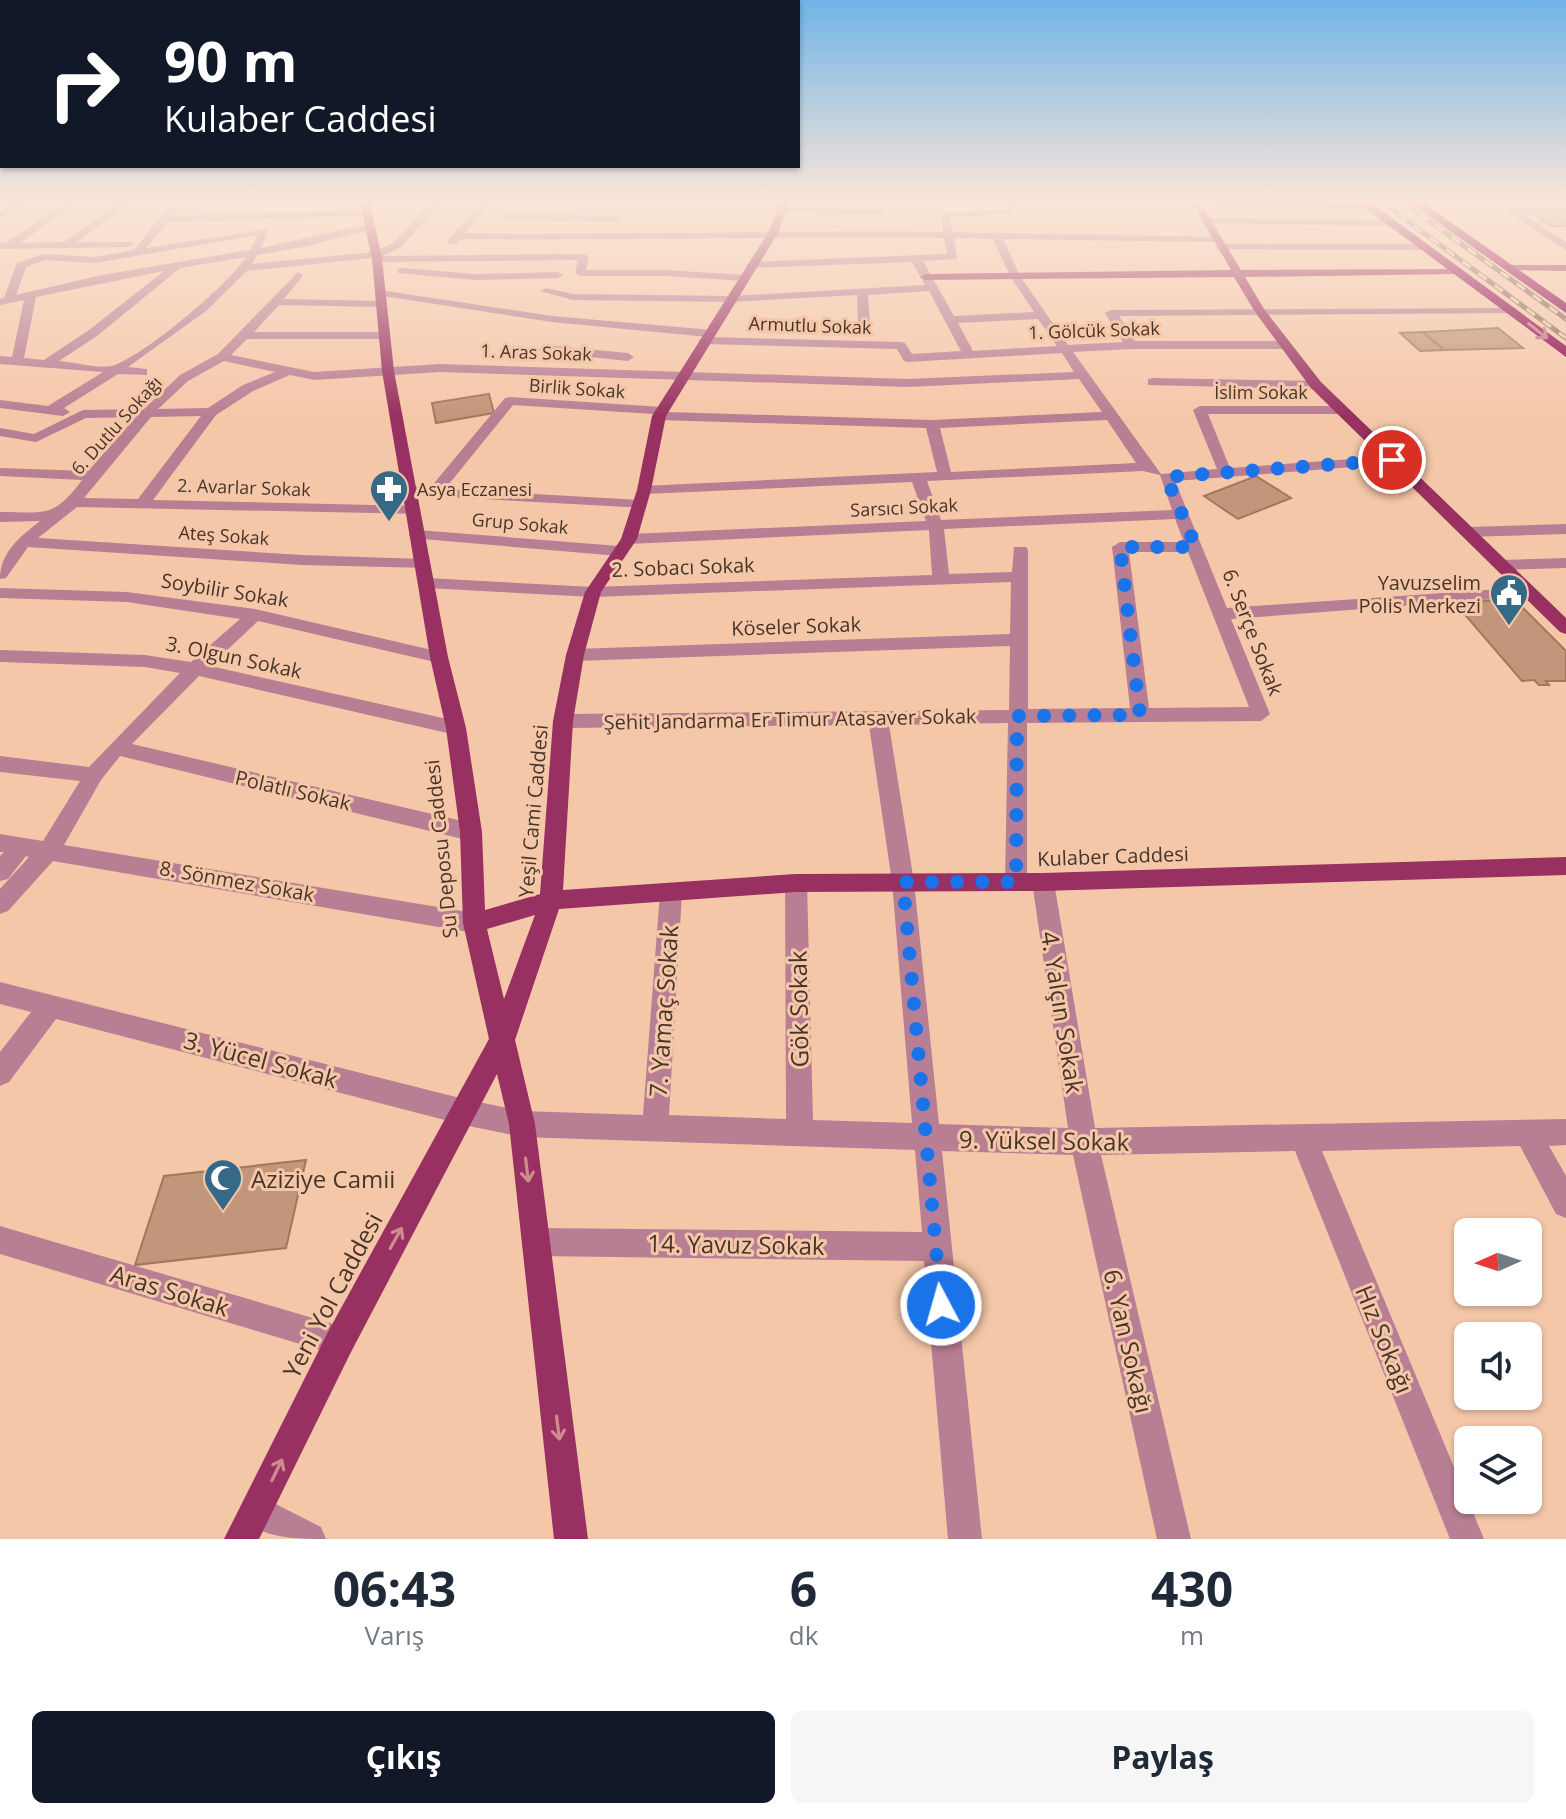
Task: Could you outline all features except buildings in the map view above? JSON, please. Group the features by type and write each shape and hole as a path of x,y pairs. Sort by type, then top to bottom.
{"highway":[{"path":"1459,274 1566,353"},
{"path":"1517,274 1566,309"}],"main road":[{"name":"Su Deposu Caddesi","path":"378,274 388,371 439,657 456,728 471,832 474,923 522,1124 571,1539"},
{"name":"Yeşil Cami Caddesi","path":"503,1038 551,900 563,721 575,655 593,592 624,545 642,498 660,414 747,274"},
{"path":"928,283 1015,276 1302,274"},
{"path":"1238,275 1283,345 1316,385 1566,628"},
{"name":"Kulaber Caddesi","path":"474,923 551,900 796,883 1043,882 1566,866"},
{"name":"Yeni Yol Caddesi","path":"249,1525 340,1341 503,1038"}],"street":[{"path":"5,301 17,274"},
{"path":"5,301 130,274"},
{"path":"46,364 93,333 167,274"},
{"path":"50,411 209,301 237,274"},
{"path":"233,278 306,274"},
{"path":"453,274 573,297 731,299 862,291 928,283"},
{"path":"475,277 571,274"},
{"path":"923,274 969,354"},
{"name":"6. Dutlu Sokağı","path":"0,574 24,542 73,502 147,414 184,378 222,357 298,275"},
{"path":"546,291 558,275"},
{"path":"1015,276 1146,467 1166,477 1392,460"},
{"path":"862,291 864,325"},
{"path":"17,361 30,297"},
{"path":"276,302 381,298 552,319 640,343"},
{"path":"1131,345 1111,313 1511,310"},
{"path":"949,320 1042,315"},
{"path":"245,335 384,336"},
{"path":"545,349 706,337"},
{"name":"Armutlu Sokak","path":"706,337 901,346 908,358"},
{"path":"615,373 640,343"},
{"name":"1. Gölcük Sokak","path":"908,358 1131,345 1283,345"},
{"name":"1. Aras Sokak","path":"222,357 314,376 508,368 683,378 907,383 1084,375"},
{"path":"0,360 143,372"},
{"path":"142,504 211,412 248,388 288,371"},
{"path":"1153,382 1316,385"},
{"name":"Birlik Sokak","path":"436,490 510,401 660,414"},
{"path":"0,404 83,414 211,412"},
{"path":"0,418 20,406"},
{"name":"İslim Sokak","path":"1225,472 1200,410 1341,410"},
{"path":"0,432 36,438 83,414"},
{"path":"660,414 932,424 1110,416"},
{"path":"932,424 945,477"},
{"path":"410,491 642,498 918,478 1146,467"},
{"path":"0,472 92,476"},
{"name":"6. Serçe Sokak","path":"1166,477 1261,714"},
{"path":"918,478 936,526 941,580"},
{"name":"2. Avarlar Sokak","path":"73,502 415,511"},
{"name":"Sarsıcı Sokak","path":"624,545 1181,514"},
{"path":"0,517 58,516"},
{"path":"1468,532 1566,529"},
{"name":"Grup Sokak","path":"417,535 624,545"},
{"name":"Ateş Sokak","path":"24,542 302,560 422,564"},
{"path":"1140,715 1120,547 1196,547"},
{"path":"1016,882 1020,550"},
{"path":"1501,565 1566,563"},
{"name":"2. Sobacı Sokak","path":"427,583 593,592 1019,577"},
{"path":"1223,614 1529,592"},
{"name":"Soybilir Sokak","path":"0,593 127,597 255,615 439,657"},
{"path":"0,904 50,849 94,775 116,748 195,669 255,615"},
{"name":"Köseler Sokak","path":"575,655 1018,640"},
{"name":"3. Olgun Sokak","path":"0,656 131,660 195,669 456,728"},
{"name":"Şehit Jandarma Er Timur Atasaver Sokak","path":"563,721 1261,714"},
{"path":"878,718 903,882 965,1539"},
{"name":"Polatlı Sokak","path":"116,748 471,832"},
{"path":"0,764 94,775"},
{"path":"0,872 10,845"},
{"name":"8. Sönmez Sokak","path":"10,845 50,849 474,923"},
{"name":"4. Yalçın Sokak","path":"1043,882 1084,1142"},
{"name":"Gök Sokak","path":"796,883 800,1135"},
{"name":"7. Yamaç Sokak","path":"655,1129 671,893"},
{"name":"3. Yücel Sokak","path":"0,993 464,1112 522,1124"},
{"path":"0,1073 52,1005"},
{"name":"9. Yüksel Sokak","path":"522,1124 1084,1142 1566,1132"},
{"path":"1527,1133 1566,1204"},
{"name":"Hız Sokağı","path":"1303,1138 1467,1539"},
{"name":"6. Yan Sokağı","path":"1084,1142 1174,1539"},
{"name":"Aras Sokak","path":"0,1240 340,1341"},
{"name":"14. Yavuz Sokak","path":"536,1242 936,1247"},
{"path":"249,1525 309,1539"}],"railway":[{"path":"1479,274 1566,338"},
{"path":"1503,274 1566,319"}],"place":[{"name":"Asya Eczanesi","path":"389,523"},
{"name":"Yavuzselim Polis Merkezi","path":"1509,627"},
{"name":"Aziziye Camii","path":"223,1212"}],"route":[{"path":"941,1305 903,882 1016,882 1017,716 1140,715 1120,547 1196,547 1166,477 1392,460"}]}
